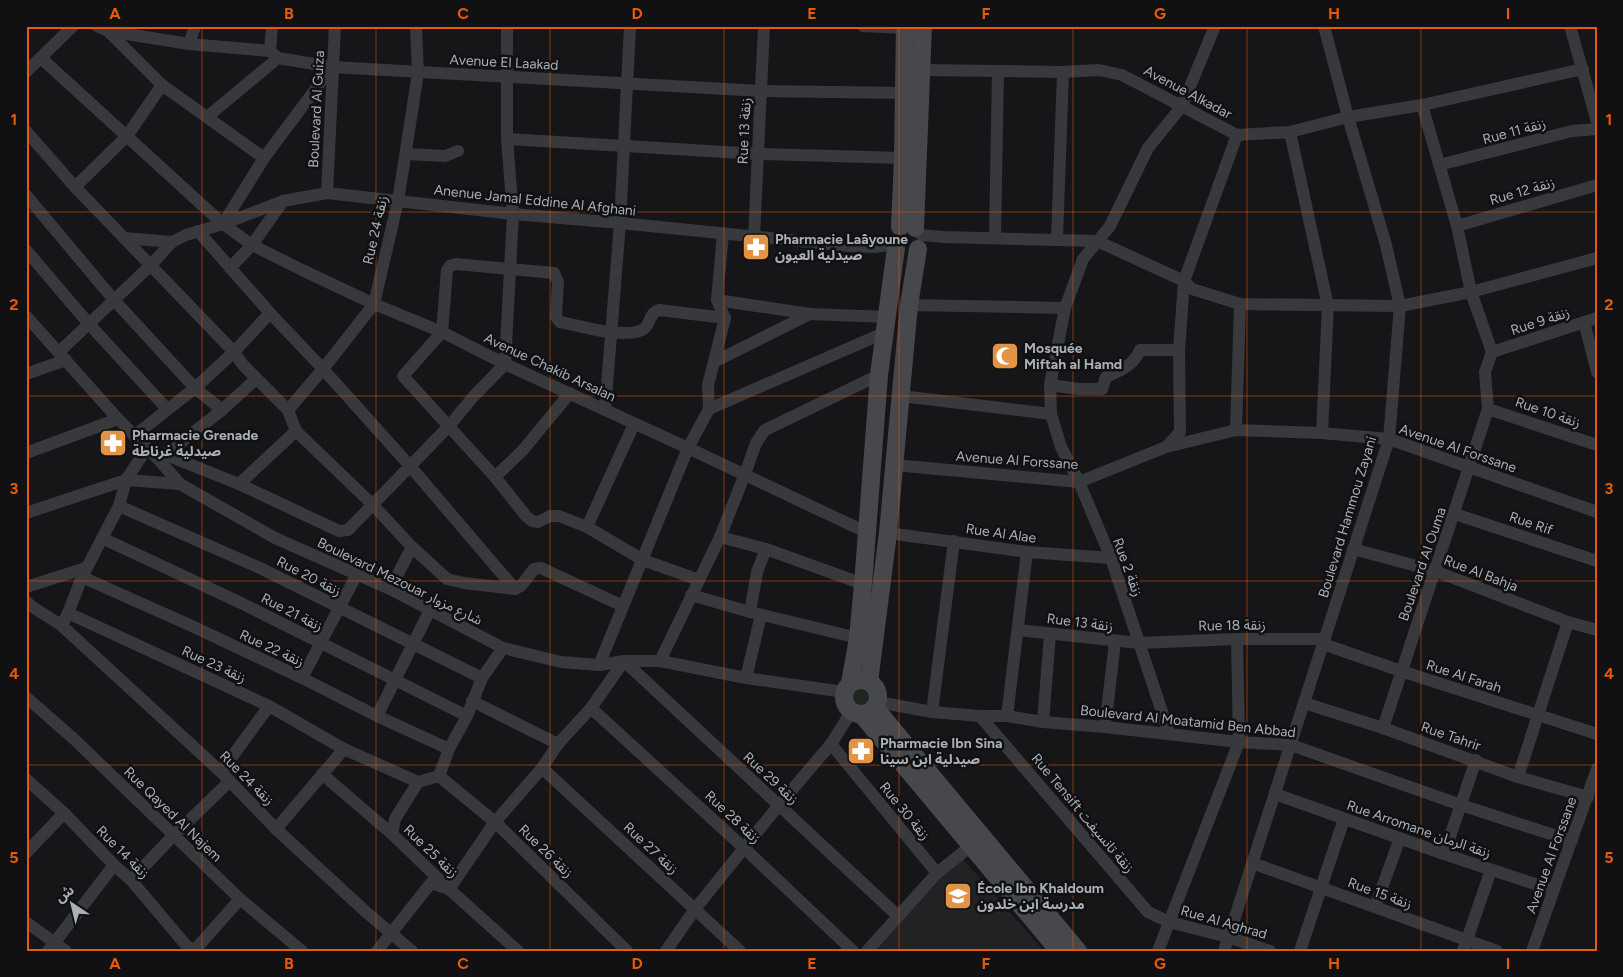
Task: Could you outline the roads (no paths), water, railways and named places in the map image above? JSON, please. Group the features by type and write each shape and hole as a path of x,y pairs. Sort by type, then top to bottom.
{"main road":[{"path":"869,682 888,533 909,305 923,26"},
{"path":"895,246 905,253 909,253 913,235 903,158 904,27"},
{"path":"913,235 894,235 895,246 887,324 879,376 868,533 858,638 844,704 866,709 1078,951"},
{"path":"847,688 860,680 869,682 876,689 866,709"},
{"path":"866,709 971,846 1059,951"}],"street":[{"path":"26,72 73,26"},
{"path":"189,44 195,26"},
{"path":"207,117 274,55 272,26"},
{"name":"Boulevard Al Guiza","path":"327,193 335,26"},
{"name":"Rue 24 زنقة","path":"288,410 374,304 398,201 406,154 418,73 416,26"},
{"path":"162,458 239,484 339,531 348,530 449,426 473,397 505,364 513,214 507,139 507,26"},
{"path":"605,410 620,223 630,26"},
{"name":"Rue 13 زنقة","path":"754,237 764,26"},
{"path":"863,26 904,27"},
{"name":"Rue 2 زنقة","path":"1169,734 1111,558 1079,482 1061,446 1051,414 1050,385 1064,308 1083,259 1110,226 1148,148 1182,106 1215,26"},
{"name":"Boulevard Hammou Zayani","path":"1224,951 1388,439 1400,306 1386,245 1348,117 1324,26"},
{"path":"1570,26 1597,122"},
{"path":"102,28 162,85 264,158"},
{"name":"Avenue El Laakad","path":"102,28 189,44 274,55 332,67 761,91 903,93"},
{"name":"Avenue Chakib Arsalan","path":"41,58 223,224 252,245 374,304 442,332 505,364 745,474 868,533"},
{"path":"223,224 264,158 332,67"},
{"name":"Avenue Alkadar","path":"922,70 1063,72 1098,70 1122,75 1237,135 1290,132 1348,117 1422,105 1583,70"},
{"path":"994,238 998,71"},
{"path":"1056,238 1063,72"},
{"path":"75,186 127,136 162,85"},
{"path":"1422,105 1457,226 1471,292 1492,352 1485,372 1488,409"},
{"name":"Rue 11 زنقة","path":"1440,165 1572,131 1597,129"},
{"path":"26,132 124,238 234,352 256,379 288,410 296,431 373,505 412,547 447,578 464,583 515,589 521,586 534,569 540,568 622,606"},
{"path":"1290,132 1328,306 1322,433"},
{"path":"1166,447 1180,432 1178,416 1179,350 1184,280 1237,135"},
{"path":"507,139 758,154 903,158"},
{"path":"406,154 445,156 458,151"},
{"name":"Rue 12 زنقة","path":"1457,226 1597,185"},
{"name":"Anenue Jamal Eddine Al Afghani","path":"175,240 283,201 327,193 513,214 849,246 895,246"},
{"path":"26,195 114,300 195,388 222,410"},
{"path":"230,268 252,245 283,201"},
{"path":"198,231 410,466 515,589"},
{"path":"599,665 688,448 709,409 708,385 725,318 717,300 724,234"},
{"path":"913,235 1056,238 1097,241 1184,280 1192,289 1240,304 1400,306 1471,292 1597,258"},
{"path":"124,238 175,240"},
{"path":"26,374 63,356 89,324 175,240"},
{"path":"26,250 89,324 167,409"},
{"path":"700,580 643,560 587,528 559,516 550,516 538,522 532,521 495,477 403,376 442,332 447,270 450,266 456,264 554,273 558,282 556,318 560,322 611,332 641,330 646,327 652,314 659,310 725,318"},
{"path":"717,300 887,324"},
{"path":"1236,430 1240,304"},
{"path":"909,305 1064,308"},
{"path":"134,436 195,388 234,352 270,313"},
{"path":"714,362 810,314"},
{"name":"Boulevard Mezouar شارع مزوار","path":"26,316 134,436 162,458 180,484 275,538 390,590 503,648 561,662 599,665 660,661 746,678 847,688"},
{"name":"Rue 9 زنقة","path":"1492,352 1597,318"},
{"path":"1584,322 1597,372"},
{"path":"709,409 887,324"},
{"path":"1050,385 1079,389 1102,389 1106,377 1122,371 1137,359 1140,350 1179,350"},
{"path":"660,661 720,537 756,443 765,430 879,376"},
{"path":"162,458 222,410 256,379"},
{"path":"495,477 523,450 570,393"},
{"path":"901,396 1051,414"},
{"name":"Rue 10 زنقة","path":"1488,409 1597,445"},
{"name":"Boulevard Al Ouma","path":"1383,728 1488,409"},
{"path":"26,453 118,419"},
{"path":"587,528 634,424"},
{"name":"Avenue Al Forssane","path":"894,465 1079,482 1166,447 1236,430 1322,433 1388,439 1597,512"},
{"path":"239,484 296,431"},
{"path":"28,606 65,619 84,572 119,506 126,480 147,448"},
{"path":"26,513 126,480 180,484"},
{"name":"Rue 20 زنقة","path":"119,506 260,568 482,678"},
{"name":"Rue Rif","path":"1455,514 1597,561"},
{"name":"Rue Al Alae","path":"888,533 1027,552 1111,558"},
{"path":"720,537 766,549 863,584"},
{"name":"Rue 21 زنقة","path":"102,538 241,603 467,716"},
{"path":"932,712 954,541"},
{"path":"390,590 412,547"},
{"path":"746,678 755,613 757,572 766,549"},
{"name":"Rue Al Bahja","path":"1353,549 1435,571 1568,622 1597,630"},
{"path":"1007,716 1027,552"},
{"path":"26,587 84,572"},
{"name":"Rue 22 زنقة","path":"84,572 377,716 449,749"},
{"path":"302,678 356,576"},
{"path":"691,596 858,638"},
{"path":"377,716 430,610"},
{"name":"Rue 24 زنقة","path":"65,619 225,776 276,829 366,912 412,951"},
{"name":"Rue 23 زنقة","path":"65,619 268,706 344,749 418,782"},
{"path":"1518,777 1568,622"},
{"name":"Rue 13 زنقة","path":"1018,630 1140,644"},
{"path":"1043,722 1050,634"},
{"path":"1158,951 1239,742 1237,639"},
{"name":"Rue 18 زنقة","path":"1140,644 1237,639 1324,642"},
{"path":"1106,726 1115,642"},
{"name":"Rue Al Farah","path":"1324,642 1401,671 1597,734"},
{"path":"392,834 396,819 418,782 439,776 449,749 467,716 482,678 503,648"},
{"path":"377,951 432,883 449,889 495,822 542,768 558,744 591,708 624,662"},
{"name":"Rue 29 زنقة","path":"624,662 898,916"},
{"name":"Rue Qayed Al Najem","path":"26,697 74,740 240,899 302,951"},
{"path":"472,701 558,744"},
{"name":"Rue Tahrir","path":"1304,703 1476,760 1518,777 1588,797"},
{"path":"131,880 173,836 225,776 268,706"},
{"name":"Rue 28 زنقة","path":"591,708 853,951"},
{"path":"666,951 695,909 779,805 831,744 866,709"},
{"name":"Boulevard Al Moatamid Ben Abbad","path":"866,709 1007,716 1043,722 1106,726 1239,742 1291,745 1461,805 1572,841"},
{"name":"Rue Tensift زنقة تانسيفت","path":"980,716 1142,906 1148,912 1169,922"},
{"name":"Rue 30 زنقة","path":"831,744 937,873"},
{"path":"276,829 344,749"},
{"path":"1444,854 1476,760"},
{"name":"Rue 27 زنقة","path":"542,768 740,951"},
{"name":"Avenue Al Forssane","path":"1532,951 1597,769"},
{"name":"Rue 25 زنقة","path":"322,774 392,834 449,889 518,951"},
{"name":"Rue 26 زنقة","path":"439,776 495,822 627,951"},
{"name":"Rue 14 زنقة","path":"26,779 64,813 131,880 188,949"},
{"name":"Rue Arromane زنقة الرمان","path":"1275,794 1344,820 1553,890"},
{"path":"26,853 64,813"},
{"path":"1300,951 1344,820"},
{"path":"1375,907 1400,838"},
{"path":"867,951 937,873 971,846"},
{"name":"Rue 15 زنقة","path":"1252,863 1375,907 1465,945 1498,951"},
{"path":"52,946 114,865"},
{"path":"1465,945 1491,870"},
{"path":"188,949 240,899"},
{"path":"26,922 52,946 66,951"},
{"name":"Rue Al Aghrad","path":"1169,922 1228,937 1270,951"}],"place":[{"name":"Pharmacie Laâyoune صيدلية العيون","path":"756,247"},
{"name":"Mosquée Miftah al Hamd","path":"1005,356"},
{"name":"Pharmacie Grenade صيدلية غرناطة","path":"113,443"},
{"name":"Pharmacie Ibn Sina صيدلية ابن سينا","path":"861,751"},
{"name":"École Ibn Khaldoum مدرسة ابن خلدون","path":"958,896"}]}
